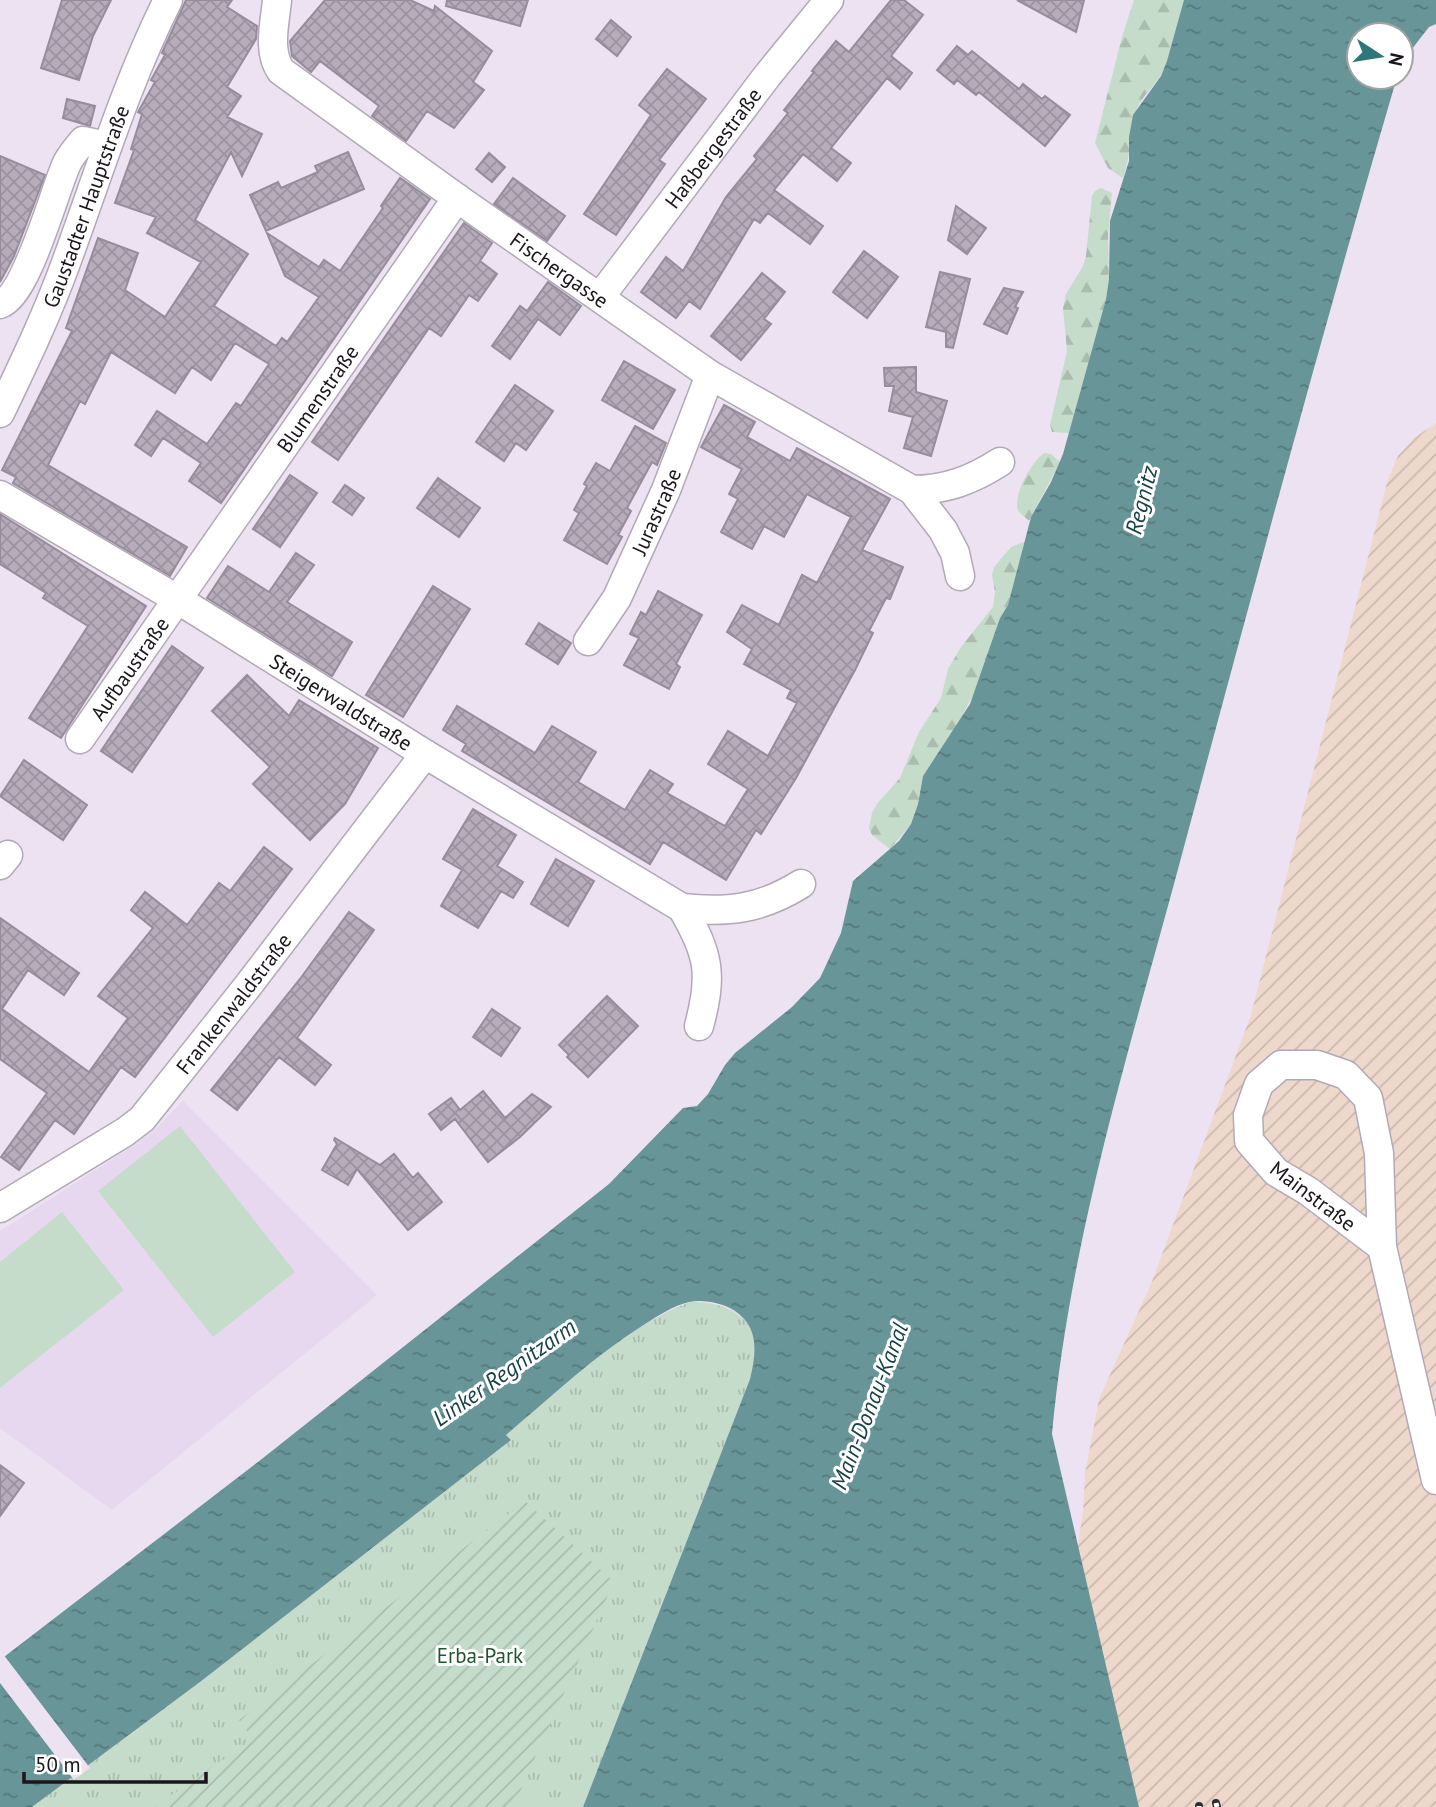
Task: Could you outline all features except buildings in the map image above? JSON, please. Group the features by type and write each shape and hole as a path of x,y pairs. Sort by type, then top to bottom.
{"street":[{"name":"Gaustadter Hauptstraße","path":"0,413 44,319 146,43 168,0"},
{"name":"Fischergasse","path":"277,0 273,50 281,71 710,375 912,490 943,530 955,553 960,576"},
{"name":"Haßbergestraße","path":"600,297 767,76 829,0"},
{"path":"0,304 7,302 18,287 32,259 68,160 83,141 107,146"},
{"name":"Blumenstraße","path":"177,599 457,198"},
{"name":"Jurastraße","path":"588,641 617,598 666,491 710,375"},
{"path":"912,490 958,485 979,476 1000,462"},
{"name":"Steigerwaldstraße","path":"0,495 177,599 425,754 682,908 709,911 761,904 780,897 801,884"},
{"name":"Aufbaustraße","path":"80,739 177,599"},
{"name":"Frankenwaldstraße","path":"0,1208 142,1119 240,997 425,754"},
{"path":"682,908 702,946 708,976 706,1000 699,1027"},
{"name":"Mainstraße","path":"1382,1247 1308,1191 1276,1172 1249,1141 1248,1115 1259,1084 1281,1065 1317,1065 1346,1075 1368,1098 1379,1153 1382,1247 1436,1480"}],"shaded area":[{"path":"1436,423 1436,1807 954,1807 1078,1545 1085,1474 1099,1399 1151,1284 1251,1015 1388,479 1398,456 1414,438"},
{"path":"183,1101 377,1295 112,1510 0,1428 0,1231 138,1143"}],"green space":[{"path":"1134,0 1184,0 1166,64 1137,109 1123,178 1108,168 1095,143"},
{"path":"1101,188 1112,193 1106,299 1069,433 1052,432 1050,425 1067,351 1063,308 1066,294 1083,266 1092,196"},
{"path":"1044,453 1051,454 1060,462 1029,521 1018,511 1018,497 1028,472"},
{"path":"1024,542 1015,584 1000,618 979,683 957,726 923,776 911,824 890,849 872,835 869,828 872,813 900,778 919,732 941,698 948,669 961,647 993,607 994,567 1011,547"},
{"path":"180,1126 295,1272 213,1337 98,1191"},
{"path":"62,1212 124,1290 0,1388 0,1262"},
{"name":"Erba-Park","path":"690,1302 725,1307 744,1319 754,1339 755,1362 583,1807 32,1807 200,1682 511,1440 506,1435 616,1343 664,1313"},
{"path":"525,1501 614,1582 513,1807 154,1807 253,1739 239,1720"}],"water":[{"path":"1184,0 1436,0 1436,24 1429,27 1415,45 1415,21 1345,21 1345,91 1393,91 1287,467 1104,1144 1087,1216 1061,1361 1052,1434 1139,1807 583,1807 750,1379 754,1342 749,1325 730,1308 700,1301 689,1302 666,1311 609,1349 506,1435 511,1440 200,1682 32,1807 0,1807 0,1660 258,1462 609,1184 683,1108 697,1106 735,1053 792,1007 820,978 841,933 853,881 899,841 911,824 923,776 970,704 1000,618 1008,605 1031,517 1063,454 1106,299 1110,221 1129,161 1133,115 1161,76"}],"pier":[{"path":"3,1654 90,1768 74,1780 0,1683 0,1656"}],"railway":[{"path":"1216,1803 1217,1807"}],"water label":[{"name":"Regnitz","path":"1141,500"},
{"name":"Linker Regnitzarm","path":"504,1372"},
{"name":"Main-Donau-Kanal","path":"869,1406"}]}
